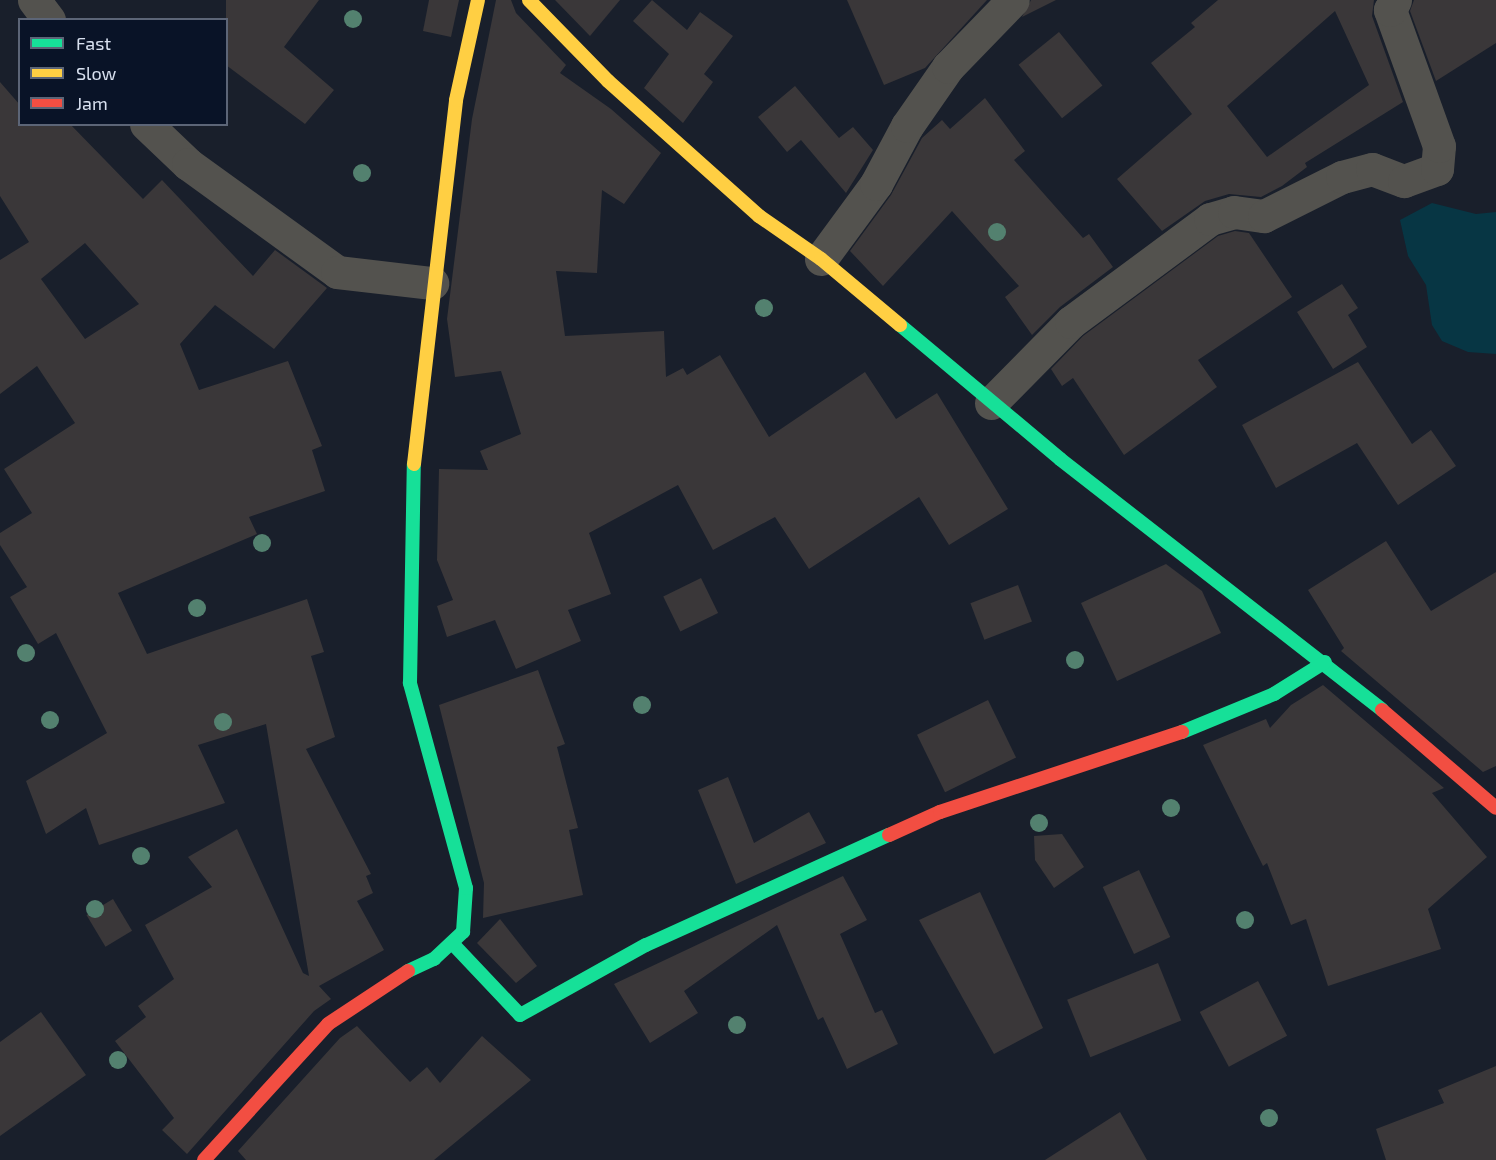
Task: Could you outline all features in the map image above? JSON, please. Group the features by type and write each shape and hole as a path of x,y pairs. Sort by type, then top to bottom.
{"street":[{"path":"34,0 48,18"},
{"path":"204,1160 328,1024 396,977 434,959 463,932 466,888 410,683 412,494 432,283 456,100 478,0"},
{"path":"529,0 608,81 759,216 821,259 991,403 1325,662 1496,808"},
{"path":"821,259 876,184 907,126 948,67 1013,0"},
{"path":"991,403 1071,322 1210,219 1234,212 1264,216 1342,177 1372,169 1404,181 1437,169 1439,146 1390,10 1395,0"},
{"path":"148,126 188,164 337,272 432,283"},
{"path":"452,943 520,1015 646,945 929,817 1218,720 1274,694 1325,662"}],"water":[{"path":"1432,203 1476,214 1496,212 1496,354 1468,352 1442,341 1432,325 1426,285 1408,256 1400,220"}],"building":[{"path":"226,0 319,0 284,47 334,90 305,124 228,66 228,18 226,18"},
{"path":"429,0 459,0 451,37 423,31"},
{"path":"496,0 511,0 516,13 566,65 560,73 611,109 661,153 624,204 602,190 597,273 556,271 565,336 664,331 666,377 683,368 687,375 720,355 769,437 865,372 896,419 937,393 1008,509 949,545 919,497 809,569 775,517 713,550 678,485 589,533 611,594 568,610 581,641 516,669 495,620 447,637 437,606 453,600 437,560 439,469 488,470 480,451 521,434 501,371 455,377 447,319 472,119"},
{"path":"555,0 620,0 590,36"},
{"path":"652,0 687,30 700,12 733,36 704,74 713,82 683,123 644,88 669,54 633,21"},
{"path":"847,0 987,0 925,68 884,85"},
{"path":"1031,0 1056,0 1022,17"},
{"path":"1218,0 1374,0 1372,16 1403,102 1305,163 1307,167 1282,186 1261,197 1229,194 1205,201 1162,231 1117,179 1192,114 1151,63 1195,27 1191,23","holes":["1335,11 1369,85 1267,157 1227,106"]},
{"path":"1414,0 1496,0 1496,43 1436,81 1410,11"},
{"path":"1059,32 1102,86 1062,118 1019,65"},
{"path":"0,82 18,103 18,126 72,126 143,199 162,180 253,276 275,250 327,288 274,349 215,305 180,344 199,390 288,361 322,446 312,450 325,491 249,517 257,534 118,593 147,654 307,599 324,652 311,656 335,737 306,749 371,874 366,876 373,893 357,901 384,950 319,986 331,999 314,1011 187,1154 162,1130 174,1118 115,1041 146,1017 138,1006 174,979 145,925 212,887 188,857 237,829 303,973 309,976 266,724 198,745 225,803 99,845 86,808 46,834 26,781 107,733 56,633 38,644 10,597 27,587 0,545 0,533 32,513 4,469 75,423 37,366 0,394 0,260 29,242 0,196","holes":["85,243 139,304 85,339 41,279"]},
{"path":"795,86 839,138 853,127 873,150 846,193 801,140 787,152 758,117"},
{"path":"985,98 1025,151 1014,160 1083,238 1089,234 1113,267 1060,307 1032,335 1005,297 1019,286 952,211 883,286 850,251 891,195 922,138 942,120 950,129"},
{"path":"1235,231 1249,233 1292,297 1198,360 1217,387 1124,455 1073,378 1062,386 1051,369 1083,336 1218,236"},
{"path":"1342,284 1358,308 1348,315 1367,347 1333,369 1297,312"},
{"path":"1358,362 1412,444 1431,430 1456,466 1398,505 1357,443 1276,488 1242,425"},
{"path":"1386,541 1431,611 1496,572 1496,766 1483,772 1341,651 1344,648 1308,590"},
{"path":"1166,564 1202,591 1221,633 1117,681 1081,603"},
{"path":"701,578 718,613 680,631 663,596"},
{"path":"1018,585 1032,621 984,640 970,603"},
{"path":"538,670 565,744 557,747 578,828 569,830 583,895 483,918 484,883 439,705"},
{"path":"1323,685 1444,788 1432,793 1487,857 1428,909 1441,949 1328,986 1306,919 1291,925 1267,863 1263,866 1203,745 1266,719 1270,728 1291,705"},
{"path":"988,700 1016,758 945,792 917,735"},
{"path":"728,777 754,843 809,812 826,843 736,884 698,790"},
{"path":"1062,834 1084,867 1054,888 1035,860 1034,836"},
{"path":"1139,870 1170,937 1134,954 1103,887"},
{"path":"843,876 867,920 840,934 875,1013 882,1010 898,1044 847,1069 823,1017 818,1020 777,925 684,991 698,1013 650,1043 614,984"},
{"path":"980,892 1043,1028 994,1054 919,920"},
{"path":"113,899 132,931 105,947 86,915"},
{"path":"500,919 537,966 516,983 477,943"},
{"path":"1158,963 1181,1020 1090,1057 1067,1000"},
{"path":"1258,981 1287,1036 1229,1067 1200,1012"},
{"path":"41,1012 86,1075 0,1136 0,1042"},
{"path":"357,1026 410,1082 427,1067 440,1083 482,1036 531,1080 434,1160 246,1160 238,1151 340,1038"},
{"path":"1496,1066 1496,1160 1386,1160 1376,1129 1444,1103 1438,1090"},
{"path":"1120,1112 1147,1160 1045,1160"}],"traffic: fast":[{"path":"900,325 1060,459 1382,710"},
{"path":"408,971 434,959 463,932 466,888 410,683 414,464"},
{"path":"1182,732 1274,694 1325,662"},
{"path":"452,943 520,1015 646,945 889,835"}],"traffic: slow":[{"path":"414,464 456,100 478,0"},
{"path":"529,0 608,81 759,216 821,259 900,325"}],"traffic: jam":[{"path":"1382,710 1496,808"},
{"path":"889,835 940,812 1182,732"},
{"path":"204,1160 328,1024 408,971"}]}
